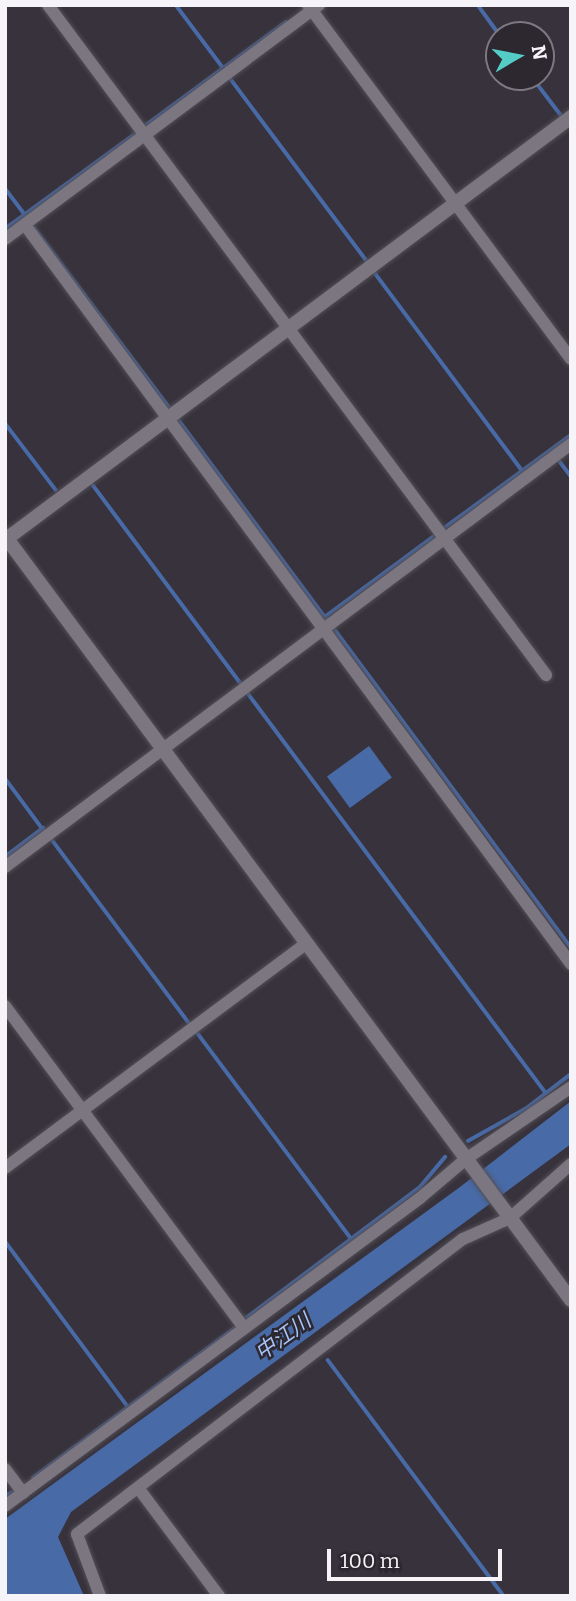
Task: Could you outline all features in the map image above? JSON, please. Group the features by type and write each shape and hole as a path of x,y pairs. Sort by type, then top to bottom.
{"street":[{"path":"48,5 546,675"},
{"path":"5,239 146,137 313,7 571,359"},
{"path":"571,117 6,538 161,751 571,1300"},
{"path":"25,225 571,964"},
{"path":"5,867 571,444"},
{"path":"5,1168 306,944"},
{"path":"5,1006 244,1328"},
{"path":"5,1506 571,1087"},
{"path":"100,1596 77,1534 463,1239 506,1213 571,1164"},
{"path":"5,1469 23,1493"},
{"path":"139,1489 219,1596"}],"water":[{"path":"369,746 392,778 350,808 327,777"},
{"name":"中江川","path":"571,1101 571,1144 71,1512 58,1537 84,1596 5,1596 5,1519 460,1187"}],"waterway":[{"path":"176,5 224,69"},
{"path":"478,5 490,21"},
{"path":"145,126 286,22"},
{"path":"230,78 367,261"},
{"path":"543,91 561,115"},
{"path":"5,229 138,132"},
{"path":"5,188 25,215"},
{"path":"33,226 169,407"},
{"path":"375,273 522,470"},
{"path":"178,419 328,621"},
{"path":"5,423 56,490"},
{"path":"443,529 571,435"},
{"path":"558,459 571,476"},
{"path":"93,485 242,685"},
{"path":"325,617 437,534"},
{"path":"333,627 571,947"},
{"path":"247,692 546,1093"},
{"path":"5,778 45,832"},
{"path":"5,857 43,828"},
{"path":"50,837 190,1024"},
{"path":"196,1031 351,1238"},
{"path":"468,1141 527,1108 571,1074"},
{"path":"245,1319 420,1187 445,1157"},
{"path":"5,1241 127,1405"},
{"path":"33,1478 236,1327"},
{"path":"328,1360 504,1596"},
{"path":"5,1496 15,1491"}]}
